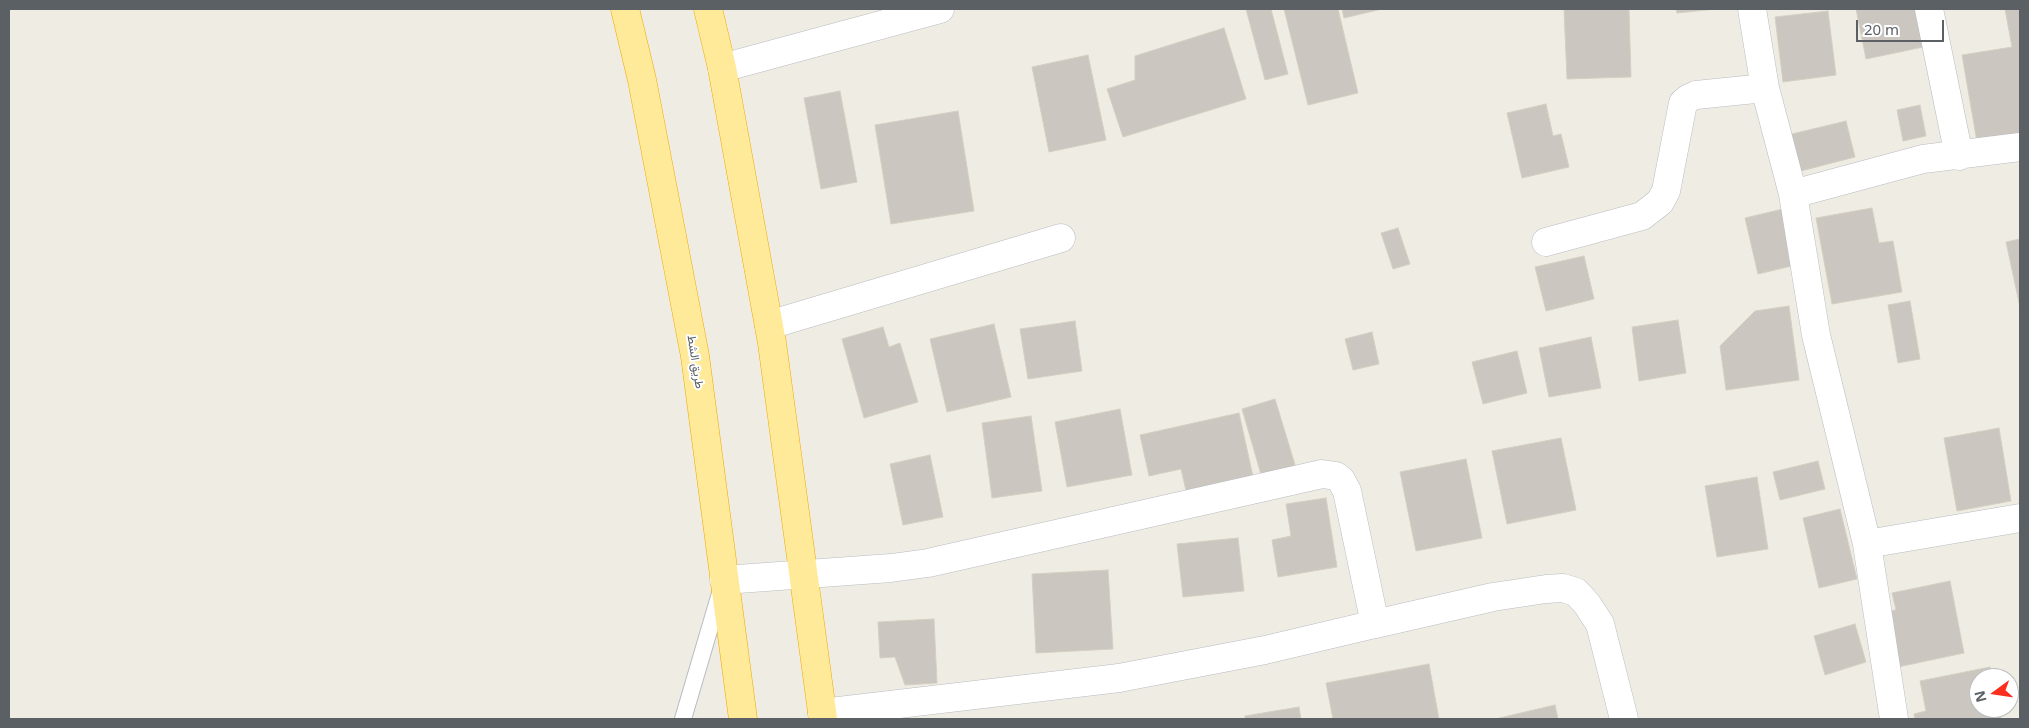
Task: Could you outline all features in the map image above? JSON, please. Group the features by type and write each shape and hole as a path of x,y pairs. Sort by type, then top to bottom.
{"highway":[{"name":"طريق الشط","path":"625,9 642,80 695,356 742,719"},
{"path":"708,9 722,68 769,325 822,716"}],"street":[{"path":"722,68 940,9"},
{"path":"1752,9 1765,88 1793,194 1816,335 1867,544 1894,719"},
{"path":"1929,9 1959,156"},
{"path":"1546,242 1642,216 1660,202 1666,191 1683,103 1688,98 1696,94 1765,88"},
{"path":"1793,194 1924,159 2020,147"},
{"path":"769,325 1061,238"},
{"path":"724,580 928,564 1294,479 1329,474 1341,480 1347,491 1375,624"},
{"path":"1867,544 2020,518"},
{"path":"822,716 1119,678 1265,650 1493,597 1563,588 1576,592 1587,604 1600,624 1624,719"}],"lane":[{"path":"683,719 724,580"}],"building":[{"path":"1246,9 1271,9 1288,74 1265,80"},
{"path":"1284,9 1338,9 1358,93 1308,105"},
{"path":"1342,9 1382,9 1344,18"},
{"path":"1564,9 1629,9 1631,77 1567,79"},
{"path":"1676,9 1716,9 1677,13"},
{"path":"1856,9 1921,9 1928,46 1866,59"},
{"path":"2005,9 2020,9 2020,135 1977,142 1962,55 2012,47"},
{"path":"1828,11 1836,75 1783,82 1775,17"},
{"path":"1224,28 1246,99 1123,137 1107,89 1135,80 1135,56"},
{"path":"1088,55 1106,140 1049,152 1032,67"},
{"path":"840,91 857,182 821,189 804,98"},
{"path":"1546,104 1553,136 1561,134 1569,167 1522,178 1507,113"},
{"path":"1920,105 1926,136 1903,141 1897,110"},
{"path":"958,111 974,211 891,224 875,125"},
{"path":"1846,121 1855,157 1801,171 1792,134"},
{"path":"1872,208 1879,243 1893,241 1902,292 1832,304 1816,218"},
{"path":"1783,209 1796,265 1758,274 1745,218"},
{"path":"1398,228 1410,264 1393,269 1381,233"},
{"path":"2020,239 2020,307 2006,242"},
{"path":"1584,256 1594,299 1546,311 1535,267"},
{"path":"1910,301 1920,359 1898,363 1888,305"},
{"path":"1789,306 1799,380 1726,390 1720,346 1755,311"},
{"path":"1678,320 1686,373 1639,381 1632,327"},
{"path":"1075,321 1082,371 1028,379 1020,329"},
{"path":"994,324 1011,397 947,412 930,339"},
{"path":"883,327 889,347 900,343 918,402 864,418 842,339"},
{"path":"1372,332 1379,364 1353,370 1345,339"},
{"path":"1591,337 1601,388 1549,397 1539,348"},
{"path":"1517,351 1527,393 1483,404 1472,362"},
{"path":"1275,399 1296,468 1262,478 1242,409"},
{"path":"1120,409 1132,475 1067,487 1055,422"},
{"path":"1239,413 1254,481 1187,495 1181,469 1149,476 1140,435"},
{"path":"1031,416 1042,491 992,498 982,423"},
{"path":"1999,428 2011,501 1957,511 1944,438"},
{"path":"1561,438 1576,510 1507,524 1492,451"},
{"path":"930,455 943,517 903,525 890,464"},
{"path":"1466,459 1482,538 1416,551 1400,472"},
{"path":"1818,461 1825,489 1780,500 1773,472"},
{"path":"1757,477 1768,549 1717,557 1705,486"},
{"path":"1326,498 1337,567 1278,577 1272,540 1291,536 1286,504"},
{"path":"1840,509 1857,579 1819,588 1803,518"},
{"path":"1238,538 1244,591 1183,597 1177,544"},
{"path":"1108,570 1113,649 1036,653 1032,574"},
{"path":"1950,581 1964,653 1898,667 1887,611 1896,610 1892,593"},
{"path":"934,619 937,683 905,685 895,657 880,658 878,622"},
{"path":"1855,624 1866,662 1825,675 1814,636"},
{"path":"1429,664 1439,719 1333,719 1326,683"},
{"path":"1969,671 1969,718 2001,719 1915,719 1914,714 1926,711 1920,681"},
{"path":"1555,705 1558,719 1495,719"},
{"path":"1299,707 1301,719 1245,719 1245,716"}]}
